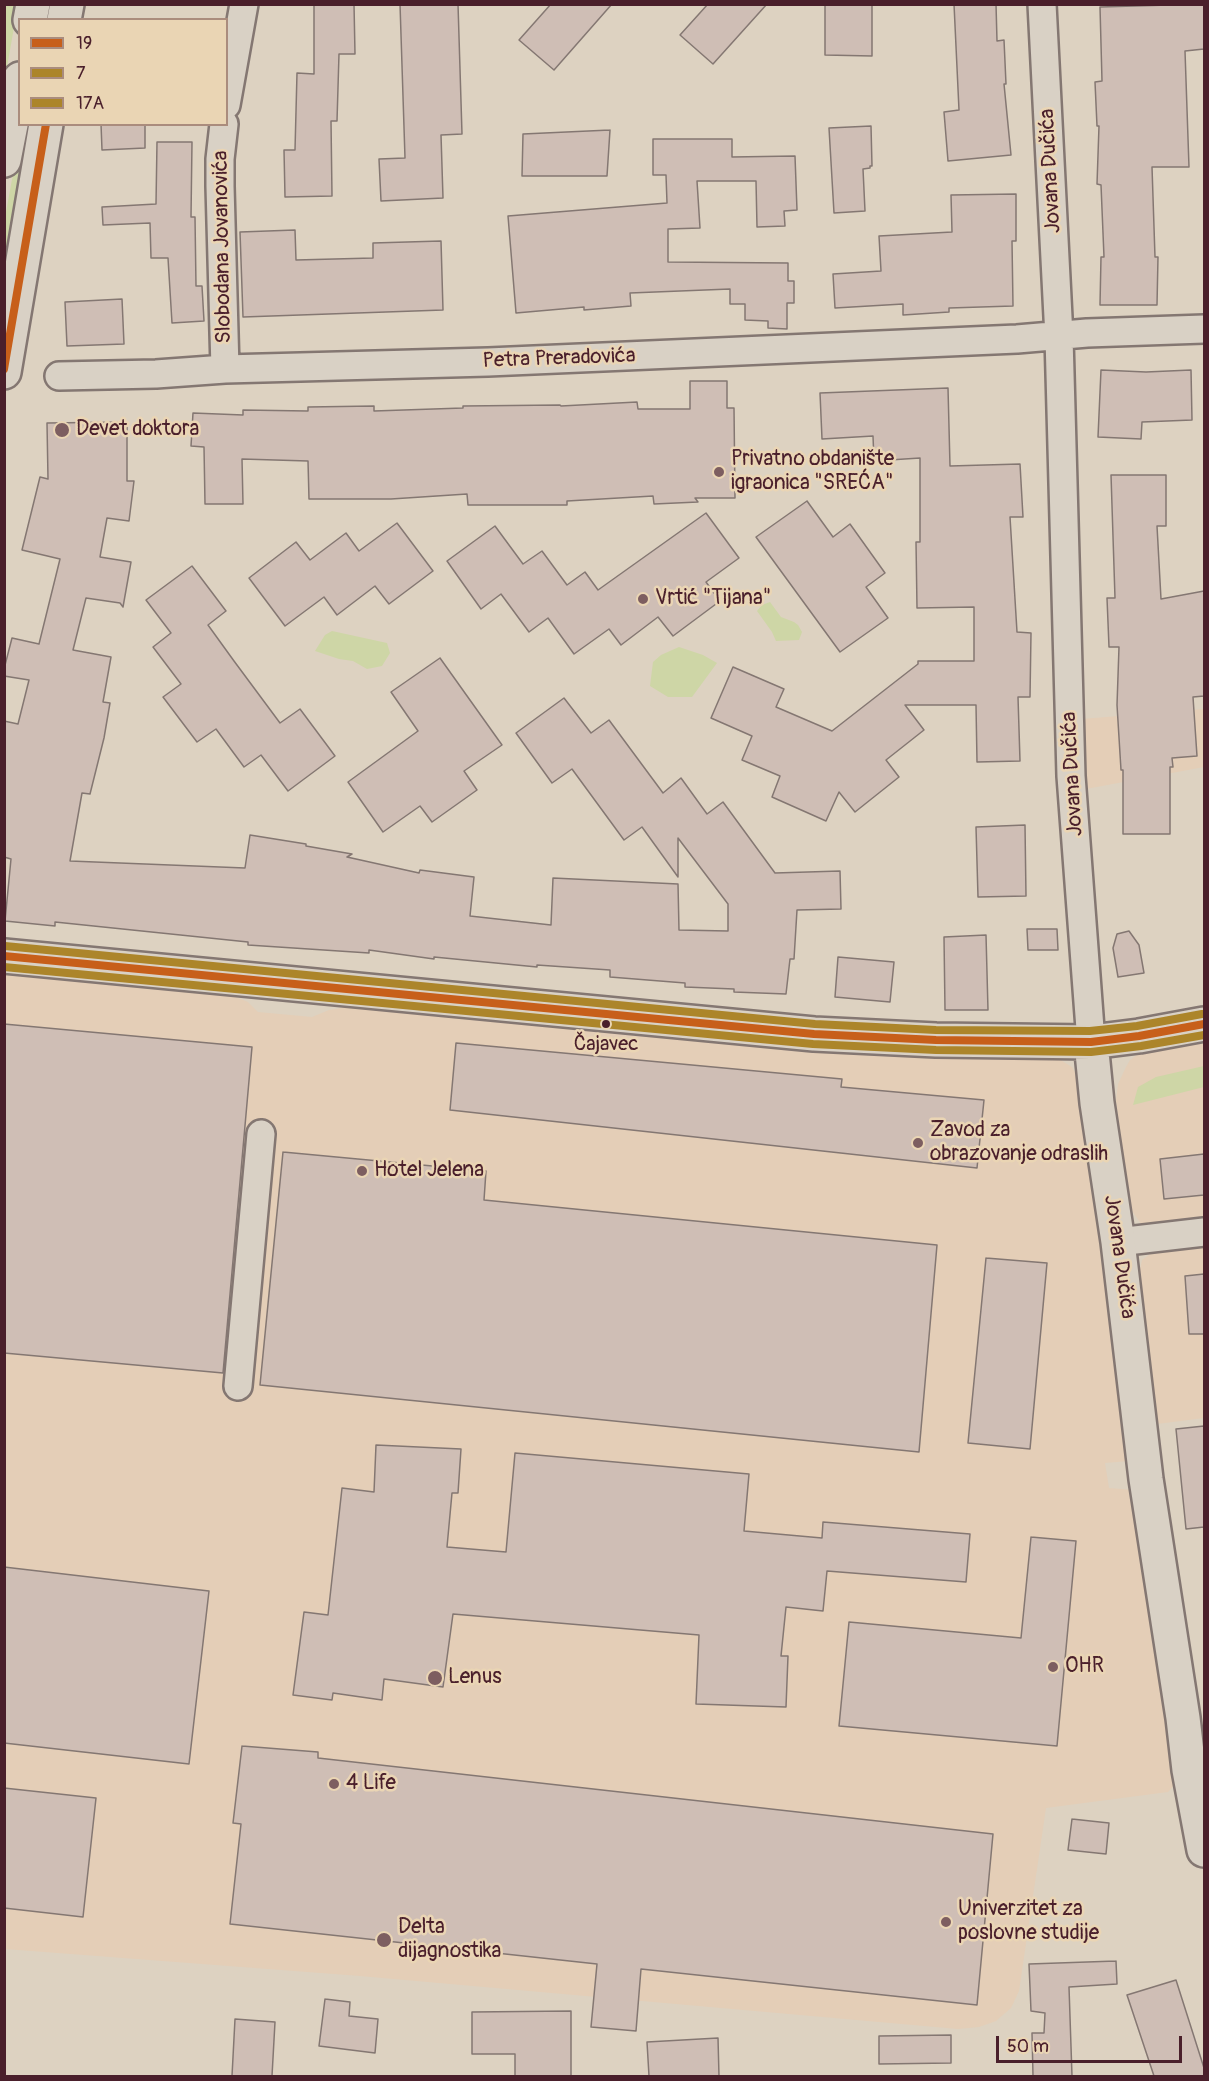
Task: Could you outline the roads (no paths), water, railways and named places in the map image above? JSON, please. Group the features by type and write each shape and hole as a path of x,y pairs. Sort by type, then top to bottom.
{"main road":[{"path":"4,160 18,89"},
{"path":"4,372 46,126"},
{"path":"4,956 814,1034 936,1040 1091,1042 1204,1024"},
{"name":"Jovana Dučića","path":"1091,1042 1097,1103 1118,1242 1146,1479 1189,1770 1200,1800 1204,1850"}],"street":[{"path":"228,94 244,4"},
{"name":"Jovana Dučića","path":"1042,4 1059,337 1071,776 1091,1042"},
{"name":"Slobodana Jovanovića","path":"224,126 220,186 225,369"},
{"path":"1059,337 1087,333 1204,328"},
{"name":"Petra Preradovića","path":"59,376 500,361 1059,337"},
{"path":"238,1386 261,1134"},
{"path":"1118,1242 1204,1232"}],"place":[{"name":"Devet doktora","path":"62,430"},
{"name":"Privatno obdanište igraonica \"SREĆA\"","path":"719,472"},
{"name":"Vrtić \"Tijana\"","path":"643,599"},
{"name":"Čajavec","path":"606,1024"},
{"name":"Zavod za obrazovanje odraslih","path":"918,1143"},
{"name":"Hotel Jelena","path":"362,1171"},
{"name":"OHR","path":"1053,1667"},
{"name":"Lenus","path":"435,1678"},
{"name":"4 Life","path":"334,1784"},
{"name":"Univerzitet za poslovne studije","path":"946,1922"},
{"name":"Delta dijagnostika","path":"384,1940"}]}
